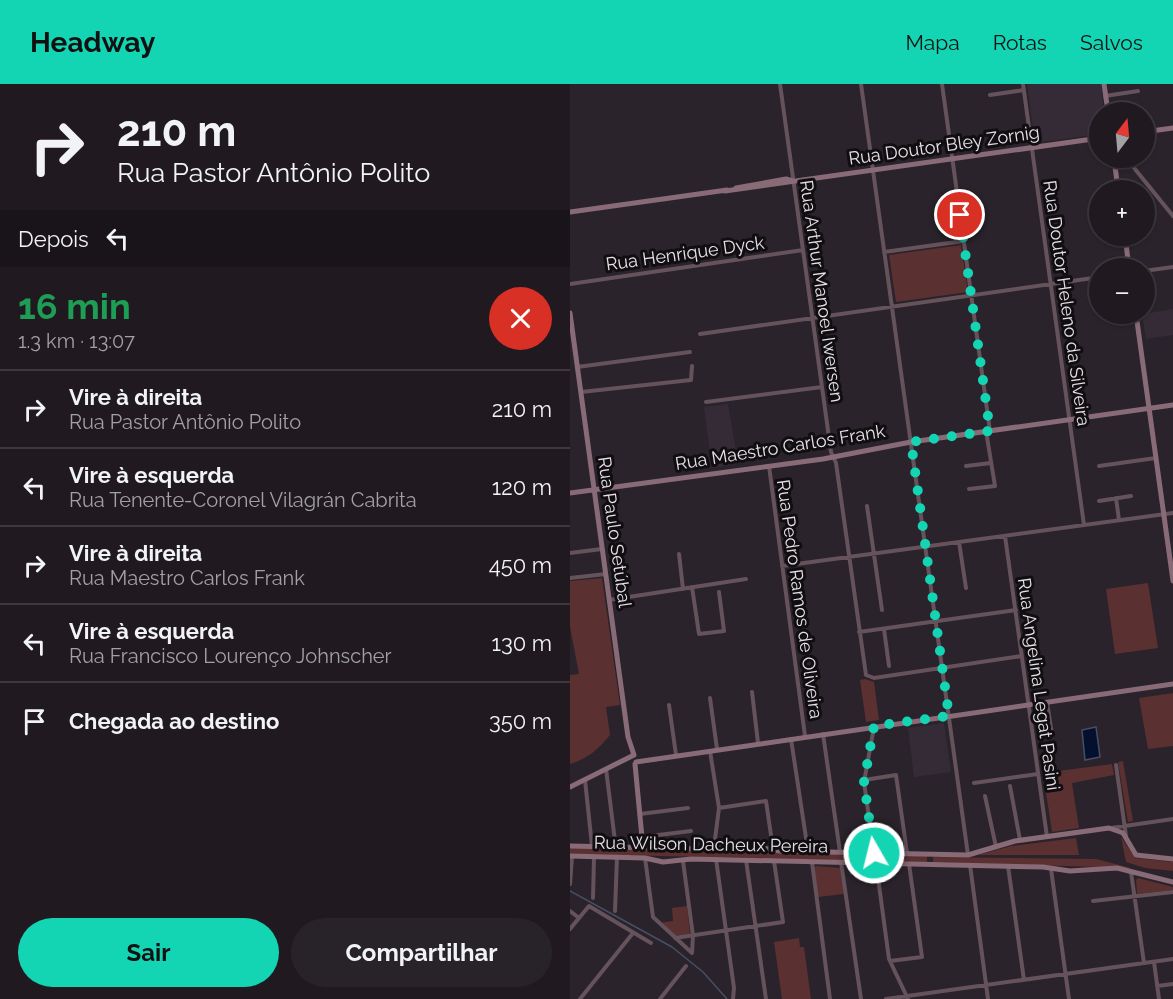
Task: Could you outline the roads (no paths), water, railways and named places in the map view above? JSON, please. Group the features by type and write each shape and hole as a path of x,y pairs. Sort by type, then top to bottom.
{"main road":[{"path":"1104,84 1106,102"},
{"path":"1155,130 1173,128"},
{"name":"Rua Doutor Bley Zornig","path":"570,212 786,179 794,181 1089,140"},
{"name":"Rua Paulo Setúbal","path":"570,313 643,848"},
{"path":"1137,324 1173,582"},
{"name":"Rua Maestro Carlos Frank","path":"570,493 833,457 911,442 1173,405"},
{"path":"570,787 606,768 632,761 1173,684"},
{"path":"1109,828 1120,831 1126,836 1136,855 1173,860"},
{"name":"Rua Wilson Dacheux Pereira","path":"570,846 643,848 748,846 808,851 968,855 1020,840 1109,828"},
{"path":"860,852 864,857 860,863"},
{"path":"931,864 929,858 933,854"},
{"name":"Rua Wilson Dacheux Pereira","path":"571,856 645,858 658,862 716,860 841,862 1008,866 1070,871 1111,868 1173,882"}],"street":[{"name":"Rua Arthur Manoel Iwersen","path":"780,84 865,672 868,677 942,668"},
{"path":"861,84 968,855"},
{"path":"942,84 994,486 969,489"},
{"path":"990,95 1023,87"},
{"name":"Rua Doutor Heleno da Silveira","path":"1023,87 1084,525"},
{"path":"1105,96 1138,91"},
{"path":"1134,168 1173,216"},
{"path":"884,252 964,241"},
{"name":"Rua Henrique Dyck","path":"570,284 803,250"},
{"path":"1155,269 1173,267"},
{"path":"700,334 1089,279"},
{"path":"577,367 690,352"},
{"path":"581,392 691,380 692,366"},
{"path":"706,402 822,387"},
{"path":"1099,466 1156,458"},
{"path":"966,466 991,463"},
{"name":"Rua Pedro Ramos de Oliveira","path":"769,466 805,736"},
{"path":"1099,501 1131,496"},
{"path":"1116,498 1119,520"},
{"path":"867,506 882,610"},
{"path":"782,566 1173,513"},
{"name":"Rua Angelina Legat Pasini","path":"1005,536 1047,837"},
{"path":"959,542 966,588"},
{"path":"570,553 602,549"},
{"path":"679,554 683,589"},
{"path":"570,578 606,574"},
{"path":"609,600 746,579"},
{"path":"692,587 699,634 724,631 719,592"},
{"path":"859,632 1016,610"},
{"path":"884,629 889,666"},
{"path":"942,668 1022,656"},
{"path":"752,692 758,743"},
{"path":"710,698 717,749"},
{"path":"1047,702 1052,735"},
{"path":"669,705 676,755"},
{"path":"874,726 864,780 874,853"},
{"path":"823,734 840,852"},
{"path":"791,738 808,851"},
{"path":"710,750 719,808 714,847"},
{"path":"1116,765 1126,836"},
{"path":"606,768 615,841"},
{"path":"974,783 1038,774"},
{"path":"864,780 896,775 907,853"},
{"path":"585,779 592,846"},
{"path":"1010,786 1020,840"},
{"path":"985,796 996,848"},
{"path":"719,808 766,801 773,849"},
{"path":"639,814 688,808"},
{"path":"1109,828 1173,819"},
{"path":"642,837 691,831"},
{"path":"570,884 571,856"},
{"path":"593,898 594,857"},
{"path":"615,911 617,857"},
{"path":"645,858 653,917 692,953 693,936 683,861"},
{"path":"716,860 734,988 733,999"},
{"path":"746,860 766,999"},
{"path":"674,938 783,922 774,861"},
{"path":"812,862 830,999"},
{"path":"841,862 861,999"},
{"path":"876,863 890,961 907,998"},
{"path":"890,961 922,957 909,864"},
{"path":"970,865 988,999"},
{"path":"1008,866 1024,980"},
{"path":"1051,869 1069,999"},
{"path":"1131,872 1144,963"},
{"path":"1093,901 1173,892"},
{"path":"570,929 589,906 651,943"},
{"path":"570,911 579,918"},
{"path":"580,999 633,933"},
{"path":"886,999 907,998 1173,959"},
{"path":"1154,962 1159,999"},
{"path":"660,999 686,966"},
{"path":"1157,986 1173,984"}],"water":[{"path":"1096,727 1100,757 1085,760 1082,730"}],"waterway":[{"path":"570,891 672,947 703,972 727,999"}]}
